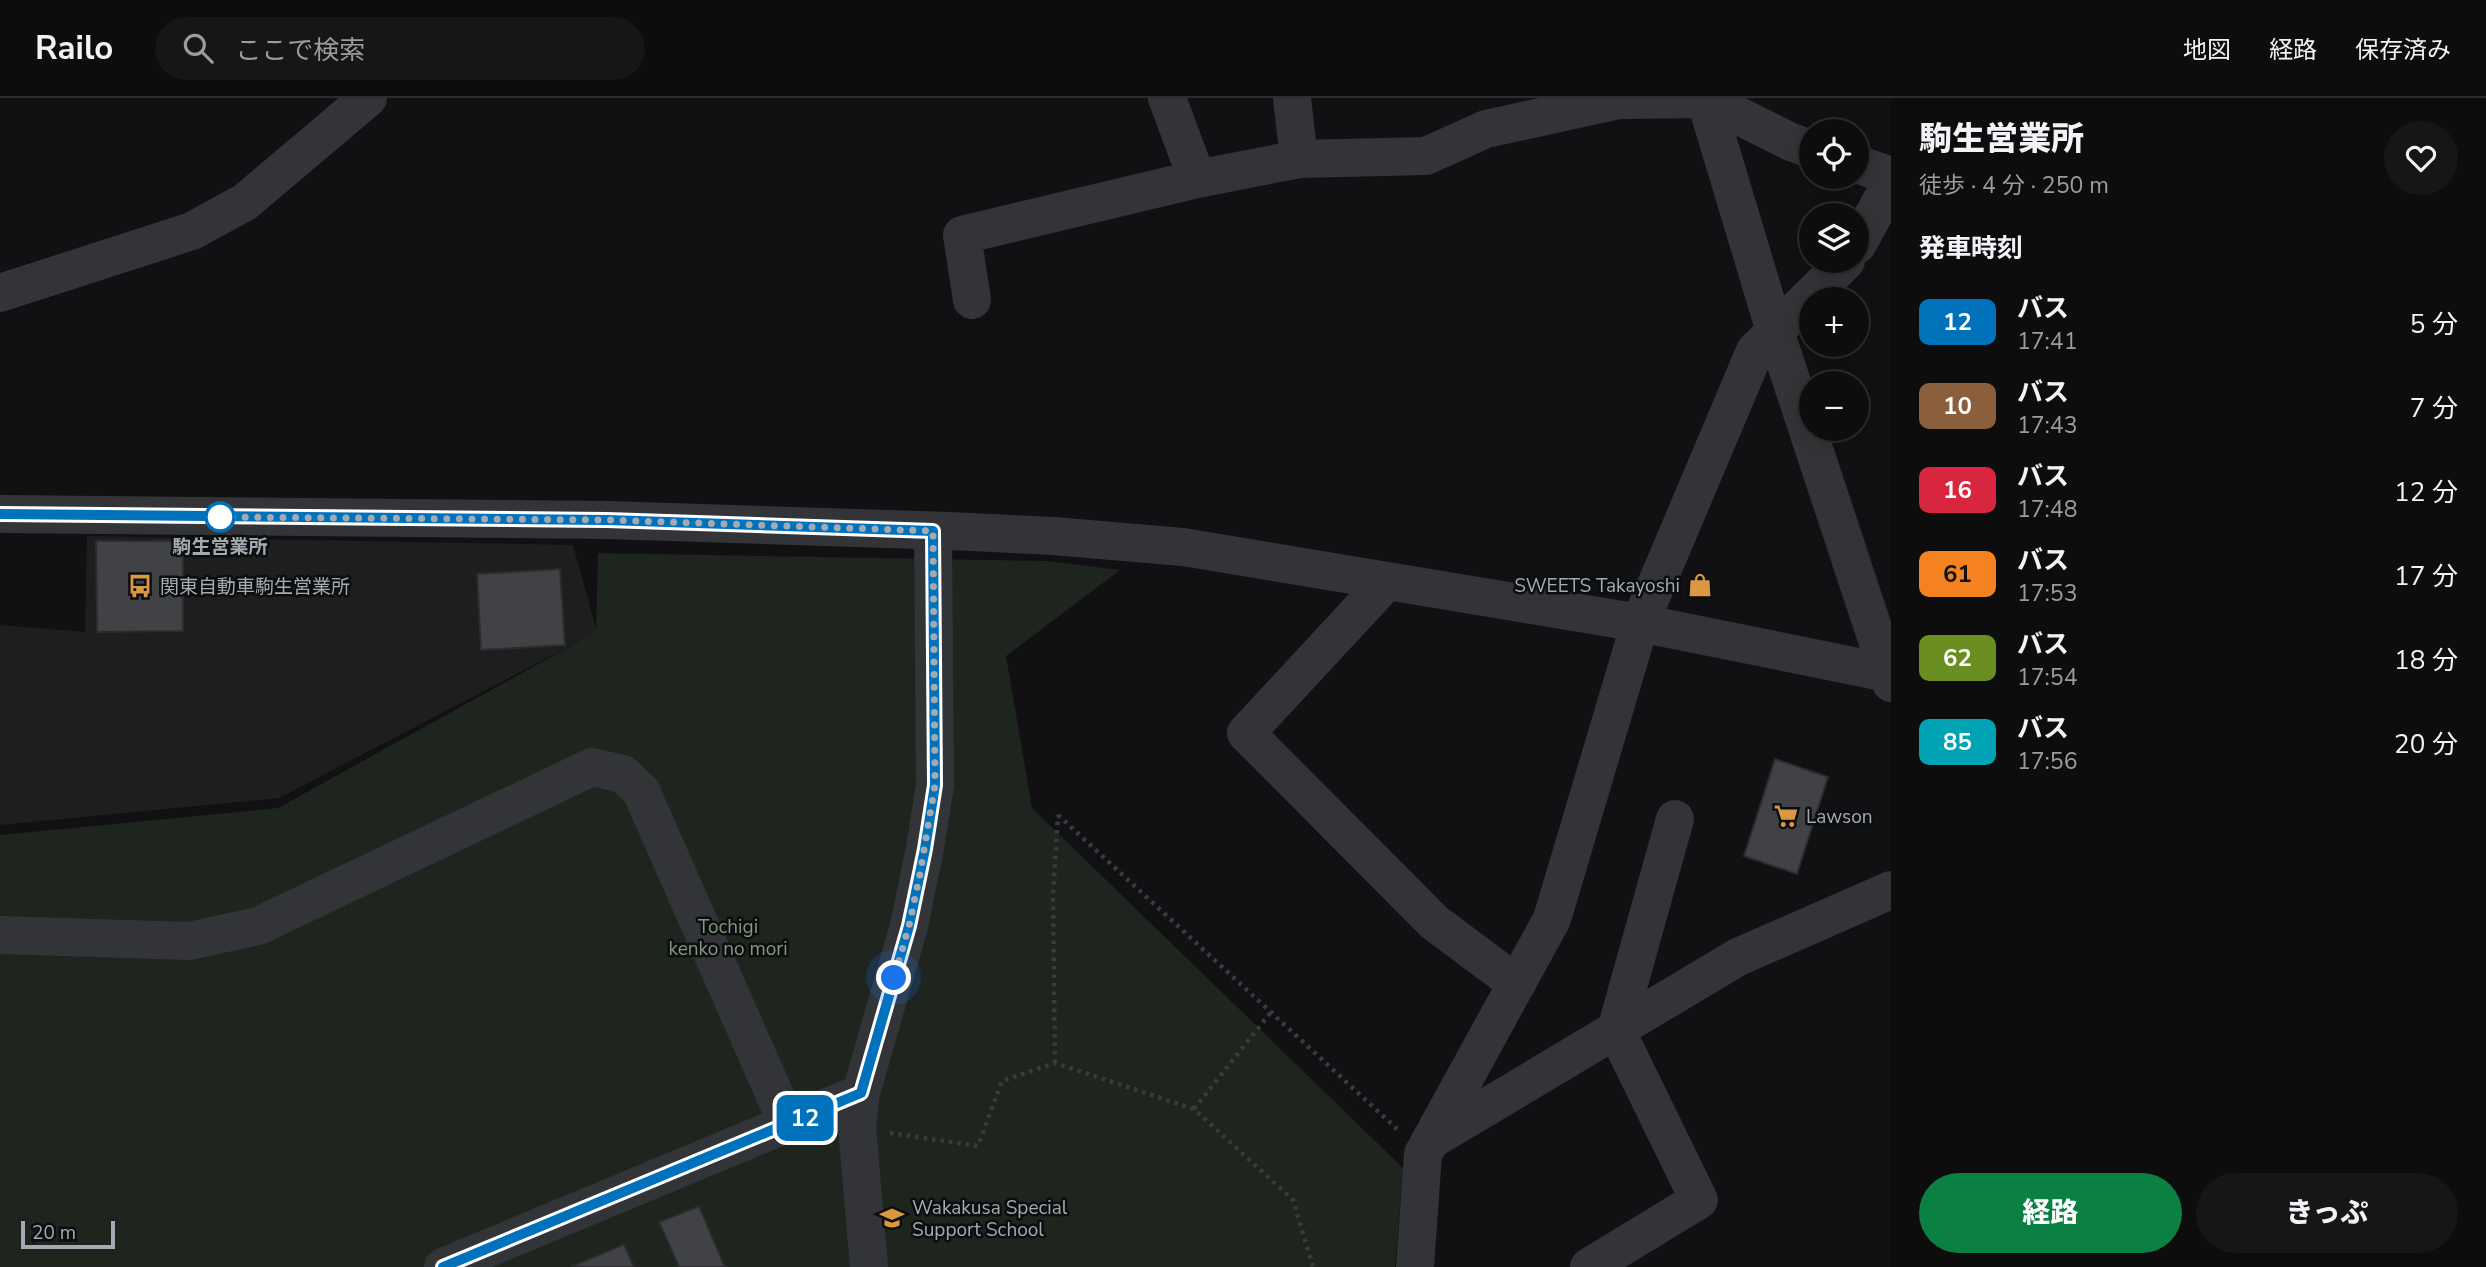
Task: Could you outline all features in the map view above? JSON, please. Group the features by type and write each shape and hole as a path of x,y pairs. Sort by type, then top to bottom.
{"street":[{"path":"0,293 192,231 245,202 368,98"},
{"path":"1167,98 1197,179"},
{"path":"1292,98 1299,159"},
{"path":"972,300 962,235 1197,179 1299,159 1426,156 1484,114 1619,100 1705,98 1799,145"},
{"path":"1705,98 1775,331 1889,678"},
{"path":"1869,168 1891,176"},
{"path":"1869,223 1891,183"},
{"path":"1415,1267 1427,1147 1552,919 1640,623 1755,351 1834,273"},
{"path":"0,514 607,520 1053,536 1183,547 1640,623 1889,678"},
{"path":"869,1267 859,1110 909,926 935,785 933,531"},
{"path":"1387,581 1246,733 1434,922 1517,984"},
{"path":"0,935 189,941 258,926 592,768 623,775 641,792 788,1125"},
{"path":"1589,1267 1699,1200 1616,1030 1675,819"},
{"path":"1427,1147 1738,957 1891,890"},
{"path":"443,1267 788,1125 859,1110"}],"path":[{"path":"1055,1063 1053,895 1058,815 1270,1012 1427,1147"},
{"path":"1194,1108 1270,1012"},
{"path":"859,1110 978,1146 1002,1080 1055,1063 1194,1108 1293,1200 1313,1267"}],"shaded area":[{"name":"関東自動車駒生営業所","path":"87,536 573,545 597,632 279,798 0,825 0,625 85,632"}],"green space":[{"name":"Tochigi kenko no mori","path":"598,553 1047,561 1120,570 1006,656 1032,808 1403,1168 1395,1267 0,1267 0,835 278,808 596,632"}],"building":[{"name":"関東自動車駒生営業所","path":"96,541 183,541 183,631 97,632"},
{"path":"560,569 565,645 481,650 477,574"},
{"name":"Lawson","path":"1775,759 1828,777 1797,874 1744,856"},
{"path":"699,1206 725,1267 679,1267 659,1222"},
{"path":"624,1244 634,1267 571,1267"}],"bus line":[{"name":"12","path":"0,514 607,520 933,531 935,785 909,926 861,1093 443,1267"}],"place":[{"name":"駒生営業所","path":"220,517"},
{"name":"SWEETS Takayoshi","path":"1700,585"},
{"name":"関東自動車駒生営業所","path":"140,586"},
{"name":"Lawson","path":"1786,816"},
{"name":"Wakakusa Special Support School","path":"892,1218"}],"route":[{"path":"220,517 607,520 933,531 935,785 909,926 894,978"}]}
